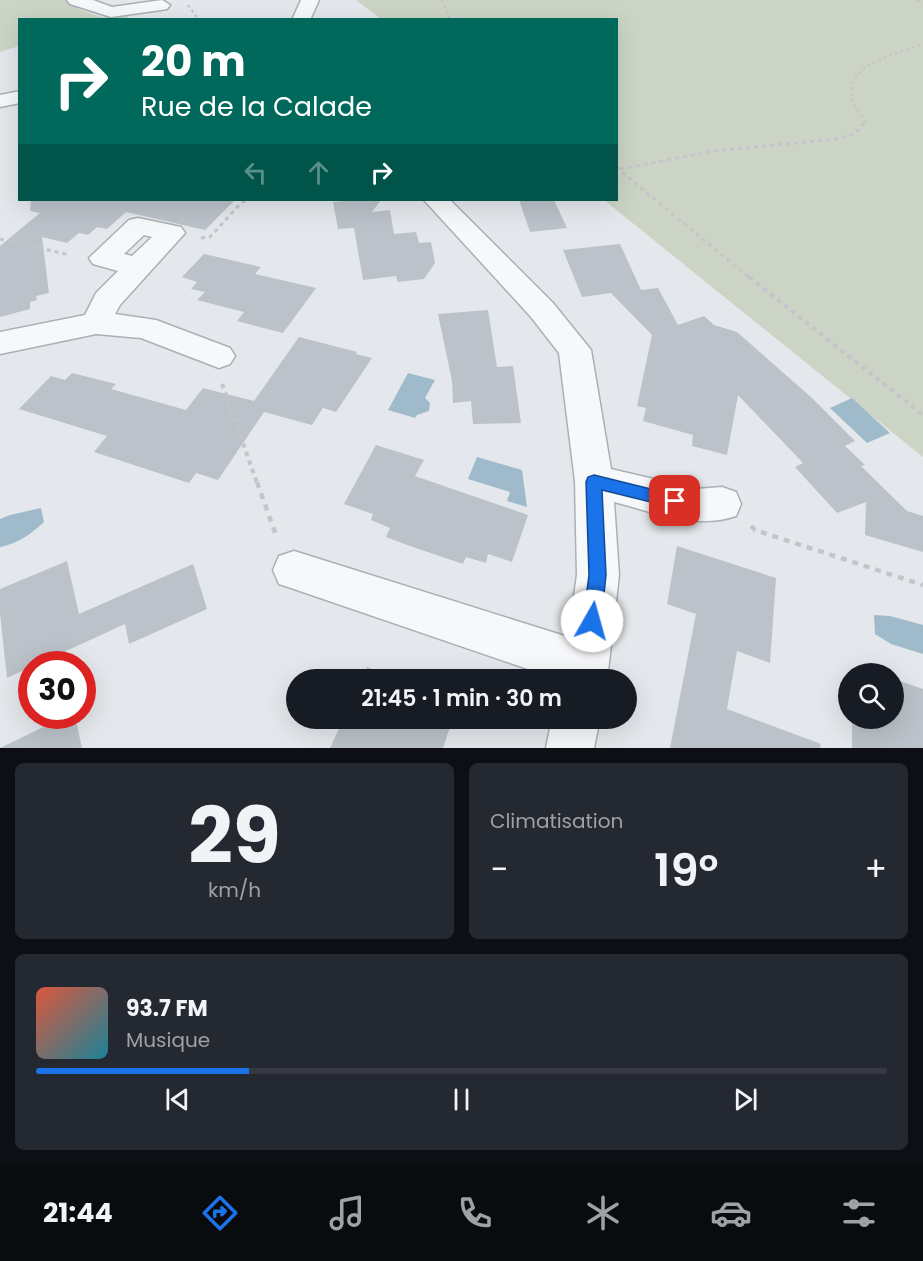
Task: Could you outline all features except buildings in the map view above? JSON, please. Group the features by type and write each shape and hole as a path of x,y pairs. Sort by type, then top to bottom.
{"street":[{"path":"76,0 111,12 161,5"},
{"path":"303,18 310,0"},
{"path":"0,100 18,97"},
{"path":"437,201 542,310 574,350 594,482 598,575 586,669"},
{"path":"96,323 107,300 171,233 138,226 103,258"},
{"path":"103,258 138,267"},
{"path":"0,343 96,323 145,328 219,356"},
{"path":"594,482 696,506 722,504"},
{"path":"294,570 575,669"},
{"path":"570,748 574,729"}],"path":[{"path":"184,0 198,18"},
{"path":"441,0 449,18"},
{"path":"917,0 923,2"},
{"path":"618,168 715,151 837,139 854,134 866,122 852,99 854,80 864,66 923,44"},
{"path":"618,168 780,303 923,415"},
{"path":"167,237 194,240 210,237 245,201"},
{"path":"0,239 78,257 103,258"},
{"path":"219,356 222,386 275,533 294,570"},
{"path":"722,504 755,530 923,585"}],"green space":[{"path":"0,0 65,0 76,8 101,17 127,14 128,18 18,18 18,46 0,52"},
{"path":"356,0 923,0 923,457 605,201 618,201 618,18 380,18"}],"water":[{"path":"408,373 435,380 425,398 430,403 429,411 415,418 388,410"},
{"path":"852,398 890,433 867,443 830,408"},
{"path":"477,457 522,470 527,507 507,501 510,492 468,479"},
{"path":"41,508 44,522 24,538 0,547 0,519"},
{"path":"874,615 890,616 923,625 923,654 891,644 875,634"}],"route":[{"path":"592,621 598,575 594,482 675,501"}]}
